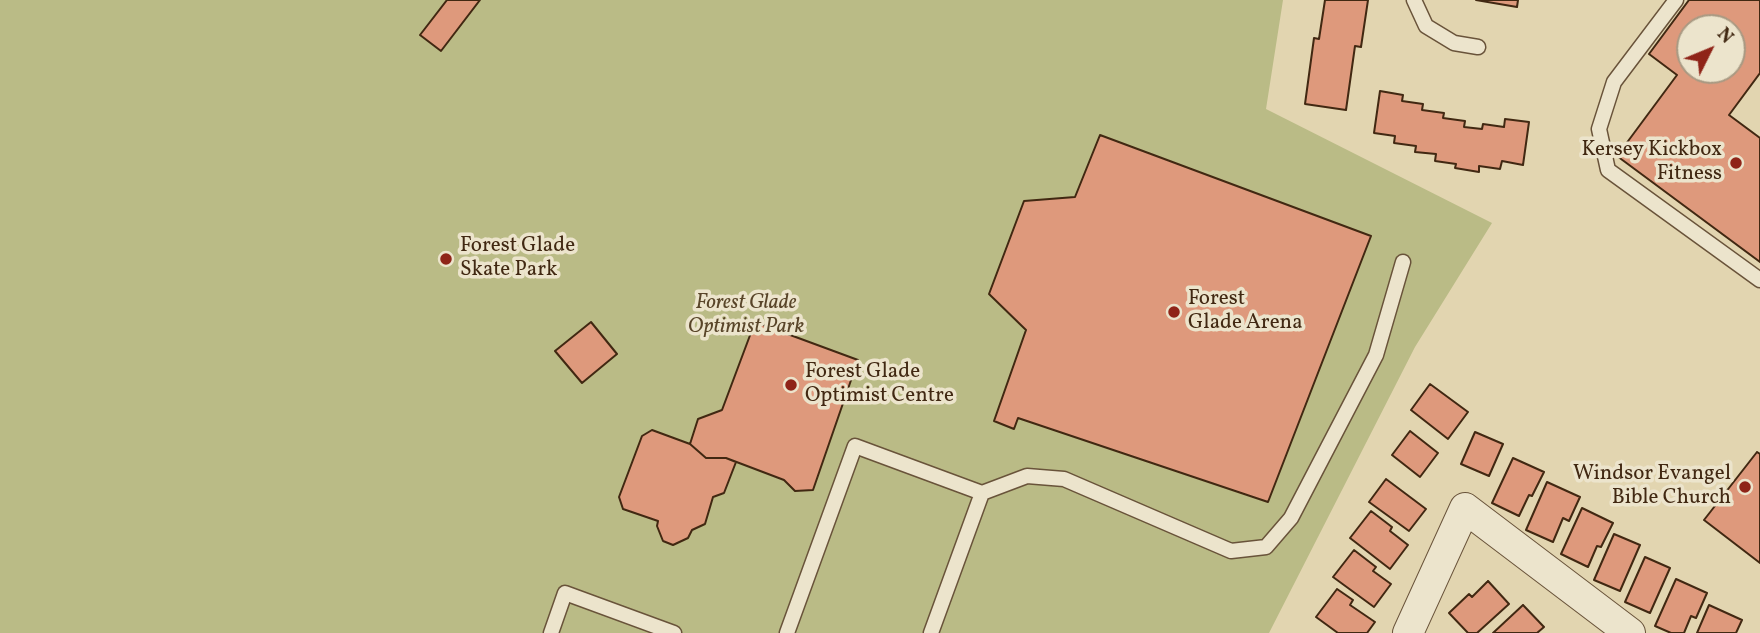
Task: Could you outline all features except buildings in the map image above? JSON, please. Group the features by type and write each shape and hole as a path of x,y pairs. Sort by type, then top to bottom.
{"street":[{"path":"1408,633 1465,508 1630,633"}],"lane":[{"path":"1414,0 1426,26 1454,43 1478,47"},
{"path":"1676,0 1614,82 1599,129 1608,170 1760,280"},
{"path":"787,633 855,446 982,493 1027,475 1064,479 1231,551 1266,547 1291,518 1376,355 1404,262"},
{"path":"931,633 982,493"},
{"path":"551,633 565,593 674,633"}],"green space":[{"name":"Forest Glade Optimist Park","path":"0,0 1283,0 1266,109 1492,223 1415,347 1269,633 0,633"}],"place":[{"name":"Kersey Kickbox Fitness","path":"1736,163"},
{"name":"Forest Glade Skate Park","path":"446,259"},
{"name":"Forest Glade Arena","path":"1174,312"},
{"name":"Forest Glade Optimist Centre","path":"791,385"},
{"name":"Windsor Evangel Bible Church","path":"1745,487"}]}
